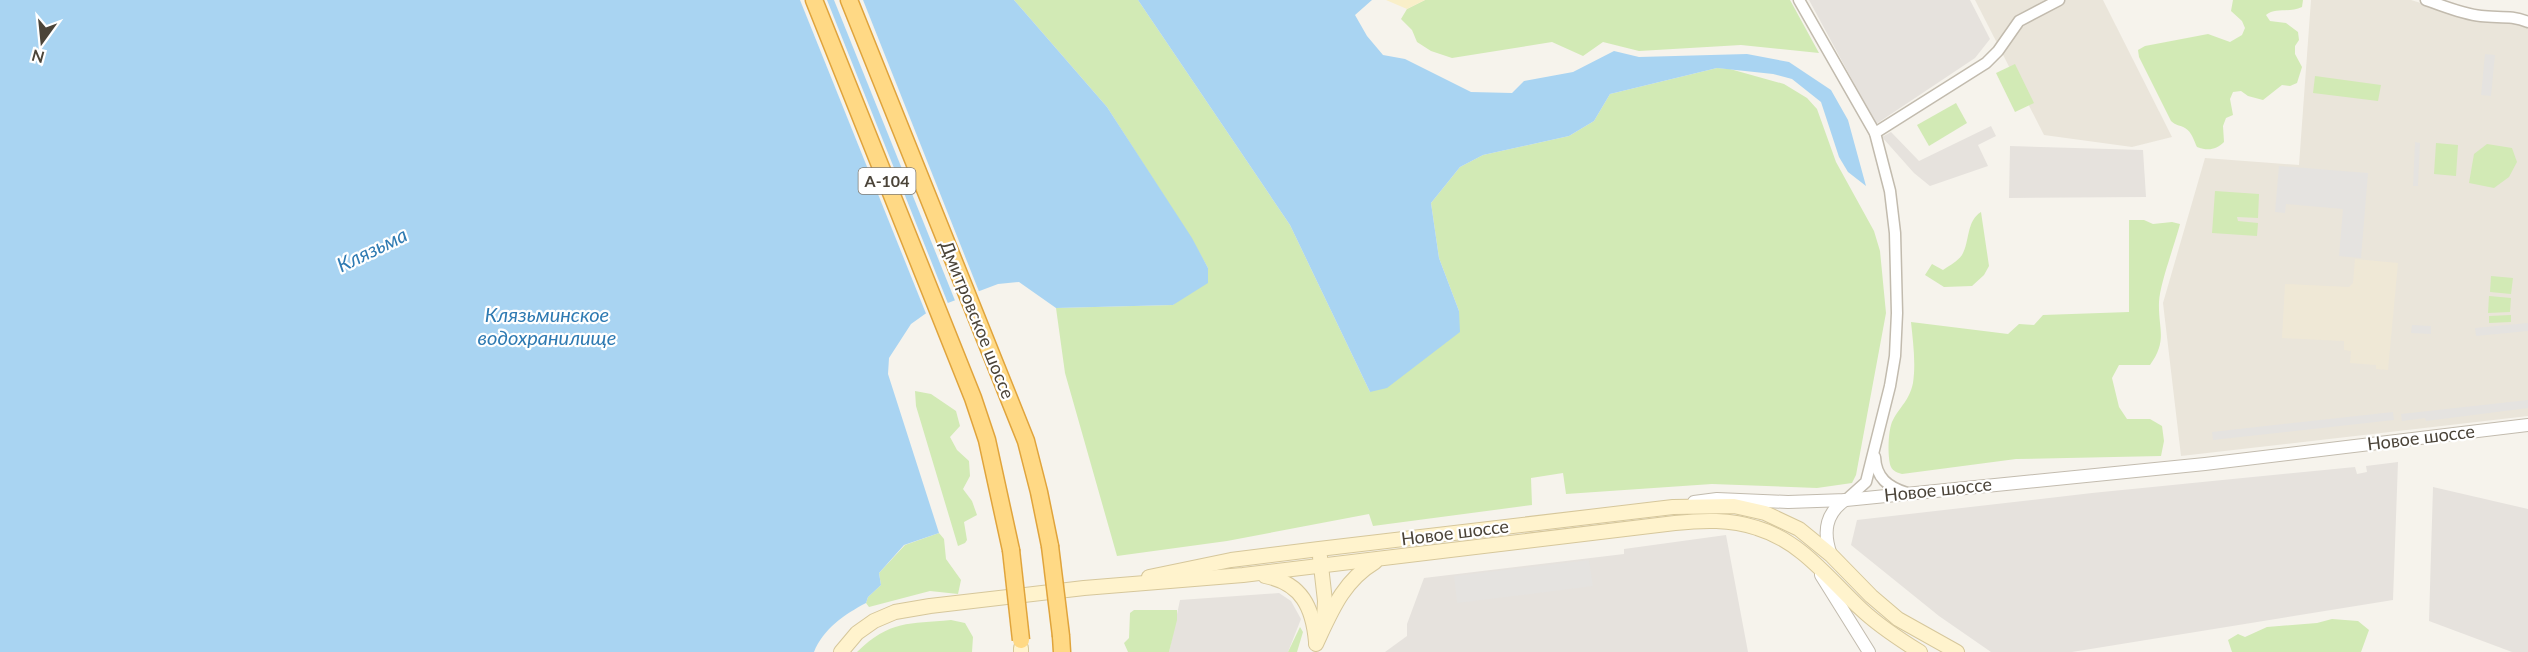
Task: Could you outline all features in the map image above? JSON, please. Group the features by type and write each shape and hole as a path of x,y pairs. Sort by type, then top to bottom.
{"highway":[{"name":"Дмитровское шоссе","path":"814,0 959,362 987,440 1011,550 1021,648"},
{"name":"Дмитровское шоссе","path":"849,0 1026,441 1040,492 1050,546 1061,644"}],"main road":[{"path":"1673,507 1734,506 1765,513 1799,529 1831,555 1886,610 1910,627 1957,652"},
{"name":"Новое шоссе","path":"1103,586 1231,560 1673,507"},
{"name":"Новое шоссе","path":"1103,586 1250,575 1710,520 1759,528 1791,544 1876,622 1920,652"},
{"path":"1315,648 1325,610 1319,549"},
{"path":"1315,648 1344,588 1365,568 1381,559"},
{"path":"1250,575 1281,580 1296,591 1312,614 1315,648"},
{"path":"841,652 857,633 874,621 895,612 1103,586"}],"street":[{"path":"1799,0 1875,133 1890,191 1895,233 1897,313 1895,356 1867,492"},
{"path":"1875,133 1986,63 1998,51 2019,21 2059,0"},
{"path":"2426,0 2474,14 2511,16 2528,22"},
{"name":"Новое шоссе","path":"1673,507 1717,499 1788,502 1846,500 1867,492 1908,493 2205,464 2528,424"},
{"path":"1874,453 1875,466 1885,482 1893,488 1908,493"},
{"path":"1831,555 1826,534 1828,519 1835,508 1846,500"},
{"path":"1812,561 1869,652"}],"shaded area":[{"path":"1809,0 1970,0 1990,39 1975,58 1876,124"},
{"path":"1975,0 2103,0 2172,137 2132,147 2044,135"},
{"path":"2311,0 2411,0 2483,22 2516,21 2528,26 2528,416 2181,456 2163,303 2205,158 2299,165"},
{"path":"2485,54 2495,55 2491,96 2481,95"},
{"path":"1991,126 1996,136 1978,145 1988,166 1930,186 1914,173 1882,137 1891,132 1919,161"},
{"path":"2415,142 2420,143 2418,186 2413,186"},
{"path":"2010,146 2143,150 2146,197 2009,198"},
{"path":"2279,166 2368,173 2361,258 2339,256 2343,209 2286,204 2285,213 2275,212"},
{"path":"2355,259 2398,263 2388,370 2376,369 2376,365 2350,363 2351,351 2344,350 2344,341 2282,338 2285,284 2349,287 2353,283"},
{"path":"2528,323 2528,331 2476,336 2475,328"},
{"path":"2412,325 2431,326 2431,334 2411,333"},
{"path":"2528,400 2528,408 2426,421 2425,418 2402,421 2401,414"},
{"path":"2393,412 2394,420 2213,440 2212,432"},
{"path":"2398,462 2393,600 2072,652 1991,652 1939,616 1851,545 1857,520 2092,493 2355,467 2357,474 2367,472 2366,466"},
{"path":"2433,487 2528,509 2528,652 2512,652 2429,621"},
{"path":"1726,535 1748,652 1385,652 1407,636 1407,624 1424,578 1624,554 1624,549"},
{"path":"1589,560 1593,586 1457,603 1454,576"},
{"path":"1279,593 1291,601 1301,619 1288,652 1169,652 1180,600"}],"green space":[{"path":"1014,0 1138,0 1290,225 1370,392 1459,311 1439,258 1431,203 1460,167 1483,155 1569,136 1594,121 1610,94 1717,68 1730,69 1784,84 1807,98 1817,109 1836,162 1874,231 1880,251 1886,313 1856,475 1852,483 1817,488 1712,484 1566,494 1563,473 1531,478 1532,505 1373,526 1369,514 1227,541 1117,556 1065,373 1056,308 1173,305 1208,268 1107,107"},
{"path":"1425,0 1790,0 1819,53 1741,45 1639,51 1603,42 1583,56 1552,42 1452,58 1431,51 1417,42 1412,30 1401,19 1407,9"},
{"path":"2233,0 2303,0 2302,7 2274,11 2266,15 2270,21 2286,23 2298,32 2299,40 2295,46 2295,54 2302,67 2297,83 2290,86 2282,85 2263,100 2248,96 2241,91 2233,92 2230,99 2233,115 2226,118 2223,126 2224,142 2218,147 2205,149 2197,147 2187,130 2171,121 2139,57 2138,50 2145,46 2208,34 2230,42 2242,35 2245,28 2242,21 2231,11"},
{"path":"2015,64 2034,103 2015,112 1996,73"},
{"path":"2315,76 2381,85 2378,101 2313,93"},
{"path":"1956,103 1967,123 1929,146 1917,125"},
{"path":"2436,143 2458,145 2456,176 2434,174"},
{"path":"2487,144 2512,148 2517,162 2509,177 2494,188 2469,183 2474,154"},
{"path":"2215,191 2259,194 2258,218 2237,217 2238,221 2258,223 2257,236 2212,233"},
{"path":"1981,212 1989,266 1984,275 1972,286 1944,287 1925,275 1932,264 1943,270 1956,262 1962,255 1973,221"},
{"path":"2129,220 2144,220 2153,224 2172,222 2180,224 2160,294 2161,334 2156,356 2150,365 2119,365 2112,378 2119,407 2127,419 2150,419 2162,426 2164,441 2161,456 2016,459 1902,474 1893,470 1889,457 1890,429 1909,394 1914,375 1911,322 2008,334 2019,324 2034,325 2043,315 2129,312"},
{"path":"2491,276 2513,278 2511,294 2490,292"},
{"path":"2489,296 2511,298 2510,312 2488,313"},
{"path":"2511,315 2511,322 2489,323 2489,316"},
{"path":"915,391 931,394 956,411 960,426 950,437 957,450 969,461 970,476 963,489 972,501 977,515 964,522 967,540 958,546 916,406"},
{"path":"939,533 944,539 946,559 961,580 958,594 930,591 869,607 866,603 868,597 881,585 879,573 905,545"},
{"path":"1134,610 1177,610 1177,620 1169,652 1128,652 1124,643 1129,638 1130,613"},
{"path":"2332,619 2358,621 2369,630 2361,652 2232,652 2228,640 2238,634 2245,637 2267,627 2317,623"},
{"path":"951,620 965,623 973,637 972,652 857,652 890,629 912,623"},
{"path":"1300,627 1303,632 1297,652 1288,652"}],"sand":[{"path":"1386,0 1425,0 1407,9"}],"water":[{"name":"Клязьминское водохранилище","path":"0,0 1014,0 1107,107 1192,238 1208,268 1208,283 1173,305 1056,308 1019,282 998,284 932,309 911,324 889,358 888,374 939,533 904,545 879,573 881,585 868,597 866,603 850,612 829,629 814,652 0,652"},
{"path":"1138,0 1372,0 1355,15 1367,36 1383,55 1405,59 1471,92 1512,93 1524,81 1573,72 1614,51 1639,57 1747,54 1789,62 1831,90 1848,120 1866,186 1848,172 1839,157 1821,102 1792,79 1773,74 1717,68 1610,94 1594,121 1569,136 1483,155 1460,167 1431,203 1439,258 1459,311 1460,332 1387,388 1370,392 1290,225"}],"pier":[{"path":"800,0 827,0 949,306 927,316"},
{"path":"834,0 863,0 980,294 956,303"}],"water label":[{"name":"Клязьма","path":"372,250"}]}
